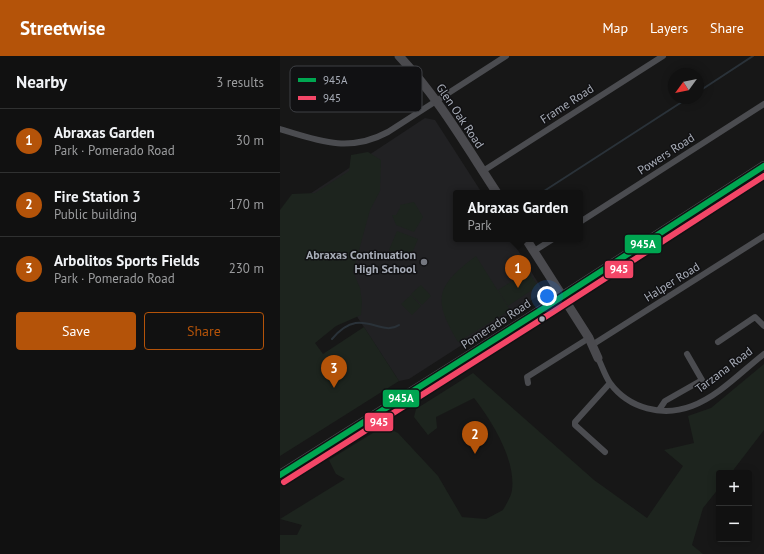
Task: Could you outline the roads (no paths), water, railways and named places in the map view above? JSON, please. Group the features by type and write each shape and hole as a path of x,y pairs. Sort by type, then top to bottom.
{"main road":[{"name":"Pomerado Road","path":"280,476 764,166"}],"street":[{"name":"Glen Oak Road","path":"400,56 409,66"},
{"path":"422,109 506,56"},
{"name":"Frame Road","path":"483,172 664,56"},
{"name":"Glen Oak Road","path":"422,81 495,190"},
{"name":"Powers Road","path":"583,220 764,104"},
{"path":"280,128 320,142 334,144 357,143 381,136 418,112"},
{"name":"Halper Road","path":"528,383 527,377 590,341 764,236"},
{"path":"528,242 590,341 610,383 575,422 575,426 605,452"},
{"path":"534,251 548,242"},
{"path":"718,342 755,317 764,326"},
{"path":"659,410 664,401 702,380 686,354"},
{"name":"Tarzana Road","path":"610,383 624,397 641,406 659,410 677,410 693,406 712,395 764,354"}],"waterway":[{"path":"704,88 753,56"},
{"path":"546,190 679,104"},
{"path":"332,339 342,329 352,324 361,323 384,328 392,328 399,325"}],"place":[{"name":"Abraxas Continuation High School","path":"424,262"},
{"name":"Abraxas Garden","path":"518,288"},
{"name":"Arbolitos Sports Fields","path":"334,388"},
{"name":"Fire Station 3","path":"475,454"}]}
